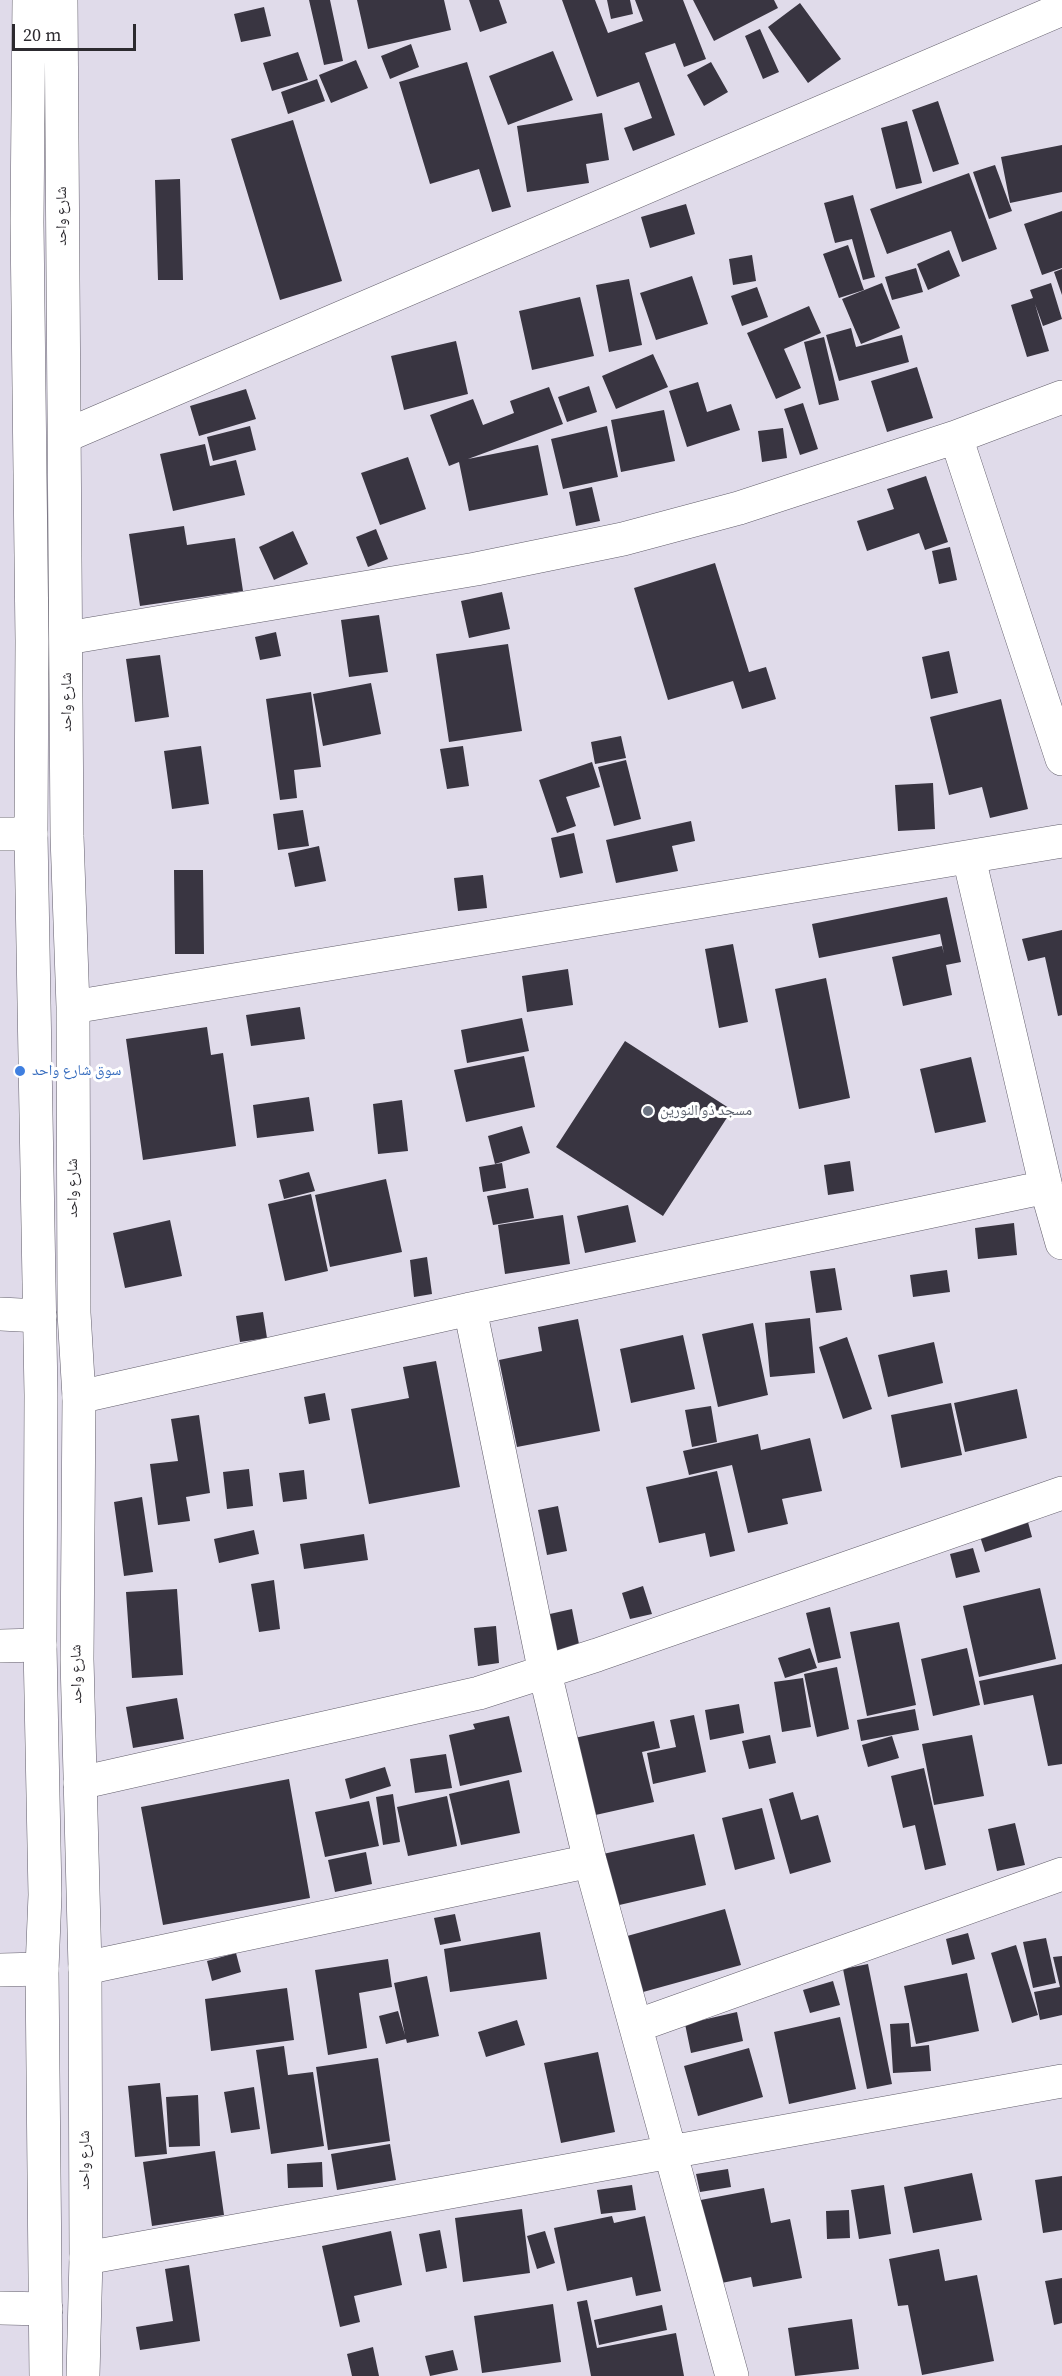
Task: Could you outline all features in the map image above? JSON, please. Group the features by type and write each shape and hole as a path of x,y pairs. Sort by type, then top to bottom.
{"street":[{"path":"29,0 27,233 32,641 16,834 34,1011 40,1316 40,1645 45,1895 42,1970 46,2376"},
{"name":"شارع واحد","path":"61,0 67,836 73,1007 74,1313 79,1397 77,1659 85,1968 86,2258 83,2376"},
{"path":"65,436 1062,9"},
{"path":"67,638 476,569 623,539 739,508 956,437 1062,397"},
{"path":"956,437 1062,759"},
{"path":"34,1011 73,1007 1062,841"},
{"path":"969,858 1046,1187 1061,1233"},
{"path":"79,1397 470,1309 1046,1187"},
{"path":"470,1309 545,1673 590,1861 732,2376"},
{"path":"0,1314 40,1316"},
{"path":"80,1784 479,1693 545,1673 1062,1493"},
{"path":"0,1646 40,1645"},
{"path":"85,1968 590,1861"},
{"path":"636,2026 1062,1874"},
{"path":"45,1895 84,1891"},
{"path":"0,1970 42,1970"},
{"path":"86,2258 1062,2080"},
{"path":"0,2308 46,2309"}],"building":[{"path":"309,0 330,0 343,61 324,65"},
{"path":"357,0 444,0 451,30 368,49"},
{"path":"469,0 499,0 507,23 480,32"},
{"path":"562,0 595,0 608,33 643,21 635,0 683,0 706,59 684,67 675,43 645,53 675,135 633,151 624,128 652,118 639,82 597,97"},
{"path":"607,0 630,0 633,14 611,19"},
{"path":"693,0 774,0 778,8 714,41"},
{"path":"800,3 841,59 808,83 768,27"},
{"path":"264,7 271,36 241,42 234,14"},
{"path":"760,29 779,72 763,79 745,36"},
{"path":"411,44 419,67 390,79 381,56"},
{"path":"553,51 573,100 508,125 489,76"},
{"path":"298,52 308,80 272,91 263,63"},
{"path":"356,60 368,88 331,103 319,75"},
{"path":"467,62 511,207 492,212 479,169 430,184 399,82"},
{"path":"711,62 728,92 704,106 687,75"},
{"path":"317,79 325,101 288,114 281,92"},
{"path":"938,101 959,164 933,172 912,110"},
{"path":"602,113 609,160 586,164 589,183 527,192 517,126"},
{"path":"293,120 342,281 280,300 231,139"},
{"path":"907,121 922,183 896,189 881,128"},
{"path":"1062,145 1062,192 1010,203 1001,157"},
{"path":"995,165 1012,211 989,219 973,172"},
{"path":"969,173 997,249 962,262 951,231 887,254 870,209"},
{"path":"180,179 183,280 158,280 155,180"},
{"path":"853,195 875,277 863,280 852,239 835,243 824,203"},
{"path":"686,204 695,234 650,248 641,217"},
{"path":"1062,211 1062,268 1042,275 1024,224"},
{"path":"848,245 864,290 839,298 823,254"},
{"path":"949,250 960,276 928,290 917,264"},
{"path":"752,255 756,281 733,285 729,259"},
{"path":"916,268 923,292 892,300 885,277"},
{"path":"1062,269 1062,295 1054,272"},
{"path":"692,276 708,324 656,340 640,293"},
{"path":"629,279 642,345 609,352 596,285"},
{"path":"882,283 900,328 861,344 842,299"},
{"path":"1051,283 1062,319 1043,326 1035,304 1049,351 1027,357 1011,305 1033,298 1030,290"},
{"path":"757,287 768,317 742,326 731,296"},
{"path":"580,297 594,356 532,370 519,311"},
{"path":"809,306 821,333 784,349 801,388 776,399 747,333"},
{"path":"851,328 856,347 902,335 909,362 839,381 826,335"},
{"path":"824,337 839,400 819,405 804,342"},
{"path":"456,341 468,394 404,410 391,356"},
{"path":"653,354 668,387 616,409 602,376"},
{"path":"917,367 933,418 887,432 871,381"},
{"path":"698,382 707,412 731,404 740,430 687,447 669,391"},
{"path":"589,386 597,412 567,422 558,397"},
{"path":"549,387 563,424 468,459 538,445 548,495 469,511 459,462 449,466 430,415 473,399 483,425 514,413 510,401"},
{"path":"246,389 256,419 199,436 190,406"},
{"path":"803,403 818,449 800,455 784,409"},
{"path":"664,410 675,461 621,472 611,420"},
{"path":"250,426 256,450 213,461 207,437"},
{"path":"607,426 618,477 563,489 551,439"},
{"path":"783,428 787,458 762,462 758,431"},
{"path":"205,444 210,466 236,460 245,495 173,511 160,454"},
{"path":"408,457 426,509 380,525 361,473"},
{"path":"926,476 948,542 925,550 919,533 867,551 857,521 894,509 887,489"},
{"path":"592,487 600,521 576,526 569,492"},
{"path":"184,526 187,545 235,538 243,591 140,606 129,534"},
{"path":"376,529 388,559 368,567 356,537"},
{"path":"293,531 308,564 274,580 259,547"},
{"path":"950,547 957,580 939,584 932,551"},
{"path":"715,563 749,672 766,667 776,699 742,709 733,681 668,700 634,588"},
{"path":"502,592 510,629 469,638 461,601"},
{"path":"379,615 388,672 349,677 341,620"},
{"path":"276,632 281,656 260,660 255,637"},
{"path":"508,644 522,731 449,742 436,654"},
{"path":"949,651 958,693 931,699 922,657"},
{"path":"160,655 169,717 135,722 126,659"},
{"path":"371,683 381,734 323,746 313,694"},
{"path":"311,692 321,767 294,770 297,798 280,800 266,699"},
{"path":"1001,699 1028,809 990,818 982,787 949,795 930,717"},
{"path":"621,736 626,758 595,764 591,742"},
{"path":"201,746 209,804 172,809 164,751"},
{"path":"463,746 469,786 447,789 440,749"},
{"path":"626,760 641,819 614,826 598,767"},
{"path":"592,762 600,787 566,797 576,826 557,833 539,780"},
{"path":"933,783 935,829 898,831 895,785"},
{"path":"303,810 309,846 278,850 273,814"},
{"path":"691,821 695,841 672,846 678,871 616,883 606,840"},
{"path":"574,833 583,873 560,878 551,838"},
{"path":"319,846 326,881 295,887 288,853"},
{"path":"174,870 203,870 204,954 175,954"},
{"path":"483,875 487,908 458,911 454,878"},
{"path":"947,897 961,962 946,965 952,995 903,1006 892,957 942,946 944,954 940,934 819,958 812,924"},
{"path":"1062,930 1062,1015 1058,1016 1045,957 1028,961 1022,939"},
{"path":"733,944 748,1022 719,1028 705,949"},
{"path":"568,969 573,1005 527,1012 522,976"},
{"path":"826,978 850,1098 799,1109 775,989"},
{"path":"300,1007 305,1039 251,1046 246,1015"},
{"path":"522,1018 529,1051 467,1063 461,1030"},
{"path":"207,1027 211,1055 223,1053 236,1146 143,1160 126,1039"},
{"path":"625,1041 732,1110 663,1216 556,1147"},
{"path":"524,1056 535,1107 466,1122 454,1070"},
{"path":"971,1057 986,1122 935,1133 920,1069"},
{"path":"309,1097 314,1131 257,1138 253,1105"},
{"path":"402,1100 408,1151 378,1154 373,1104"},
{"path":"522,1126 530,1153 495,1164 488,1136"},
{"path":"850,1161 854,1191 828,1195 824,1165"},
{"path":"502,1163 506,1188 483,1192 479,1167"},
{"path":"309,1172 315,1191 284,1199 279,1180"},
{"path":"386,1179 402,1252 330,1267 315,1195"},
{"path":"528,1188 534,1218 493,1225 487,1196"},
{"path":"311,1194 328,1271 285,1281 268,1204"},
{"path":"628,1205 636,1242 585,1253 577,1216"},
{"path":"563,1215 570,1264 505,1274 498,1225"},
{"path":"170,1220 182,1276 125,1288 113,1233"},
{"path":"1014,1223 1017,1255 978,1259 975,1228"},
{"path":"427,1257 432,1294 414,1297 410,1260"},
{"path":"835,1268 842,1310 816,1313 810,1271"},
{"path":"947,1270 950,1292 913,1297 910,1275"},
{"path":"263,1312 267,1338 240,1342 236,1316"},
{"path":"810,1318 815,1373 770,1377 765,1323"},
{"path":"578,1319 600,1431 517,1447 499,1360 542,1351 538,1327"},
{"path":"753,1323 768,1395 718,1407 702,1334"},
{"path":"683,1335 695,1389 631,1403 620,1349"},
{"path":"847,1337 872,1409 843,1419 819,1347"},
{"path":"934,1342 943,1383 888,1397 878,1355"},
{"path":"436,1361 460,1487 369,1504 351,1409 409,1398 403,1367"},
{"path":"1017,1389 1027,1438 965,1452 954,1403"},
{"path":"325,1393 330,1420 309,1424 304,1397"},
{"path":"951,1403 962,1455 901,1468 891,1415"},
{"path":"711,1406 717,1442 692,1447 685,1410"},
{"path":"199,1415 210,1493 186,1497 190,1521 158,1525 150,1464 178,1461 171,1419"},
{"path":"758,1434 761,1450 810,1438 822,1491 782,1499 788,1524 748,1533 732,1465 689,1475 683,1451"},
{"path":"249,1469 253,1506 227,1509 223,1472"},
{"path":"304,1470 307,1499 283,1502 279,1473"},
{"path":"717,1471 735,1551 710,1557 705,1533 659,1543 646,1487"},
{"path":"142,1497 153,1572 124,1576 114,1502"},
{"path":"558,1506 567,1551 547,1555 538,1510"},
{"path":"1025,1511 1032,1537 985,1552 977,1527"},
{"path":"254,1530 259,1554 219,1563 214,1539"},
{"path":"364,1534 368,1560 304,1569 300,1544"},
{"path":"973,1548 980,1572 956,1578 950,1554"},
{"path":"274,1580 280,1629 259,1632 251,1584"},
{"path":"643,1586 652,1614 630,1619 622,1593"},
{"path":"1040,1588 1056,1659 979,1677 963,1606"},
{"path":"177,1589 183,1675 132,1678 126,1592"},
{"path":"830,1607 841,1658 818,1663 806,1613"},
{"path":"572,1609 580,1649 540,1658 532,1618"},
{"path":"899,1622 916,1705 867,1716 850,1632"},
{"path":"496,1626 499,1663 478,1666 474,1628"},
{"path":"810,1648 817,1668 785,1678 778,1658"},
{"path":"967,1648 980,1705 933,1716 921,1659"},
{"path":"1062,1664 1062,1764 1048,1766 1033,1695 984,1705 979,1681"},
{"path":"837,1667 849,1729 817,1737 804,1674"},
{"path":"803,1678 811,1727 782,1732 774,1682"},
{"path":"177,1698 184,1739 133,1748 126,1707"},
{"path":"739,1704 744,1733 710,1740 705,1710"},
{"path":"915,1709 919,1730 861,1741 857,1720"},
{"path":"694,1715 706,1772 653,1784 647,1753 676,1747 670,1720"},
{"path":"509,1716 522,1772 460,1786 449,1735 475,1729 473,1724"},
{"path":"654,1721 660,1748 642,1752 654,1802 582,1818 565,1740"},
{"path":"770,1735 776,1763 749,1769 742,1741"},
{"path":"972,1735 984,1796 934,1805 922,1744"},
{"path":"892,1736 899,1758 868,1767 862,1745"},
{"path":"446,1754 452,1788 415,1793 410,1759"},
{"path":"385,1767 391,1786 350,1799 345,1779"},
{"path":"924,1768 946,1865 925,1870 915,1825 903,1828 891,1776"},
{"path":"289,1779 310,1898 163,1925 141,1807"},
{"path":"509,1780 520,1833 461,1845 449,1794"},
{"path":"793,1792 801,1820 818,1815 831,1862 790,1874 769,1799"},
{"path":"393,1794 400,1842 383,1845 376,1797"},
{"path":"447,1796 457,1846 408,1856 397,1807"},
{"path":"369,1801 379,1846 325,1857 315,1812"},
{"path":"762,1808 775,1859 735,1870 722,1818"},
{"path":"1015,1823 1025,1865 997,1871 988,1829"},
{"path":"694,1834 706,1885 615,1906 603,1854"},
{"path":"366,1852 372,1884 335,1892 328,1860"},
{"path":"725,1909 741,1965 625,1997 609,1941"},
{"path":"455,1914 461,1941 440,1945 434,1918"},
{"path":"540,1932 547,1979 450,1992 444,1949"},
{"path":"968,1933 975,1959 952,1965 946,1939"},
{"path":"1046,1938 1056,1983 1033,1988 1023,1942"},
{"path":"1016,1945 1038,2015 1012,2023 991,1953"},
{"path":"236,1953 241,1972 212,1981 207,1961"},
{"path":"1062,1956 1062,2015 1040,2020 1034,1992 1060,1987 1053,1957"},
{"path":"388,1959 392,1987 359,1993 367,2048 328,2055 315,1970"},
{"path":"868,1964 892,2084 867,2089 843,1969"},
{"path":"967,1973 979,2031 916,2044 904,1986"},
{"path":"427,1976 439,2036 407,2043 406,2039 386,2044 379,2016 398,2011 405,2035 394,1983"},
{"path":"833,1981 840,2005 810,2013 803,1990"},
{"path":"287,1988 294,2040 211,2051 205,1999"},
{"path":"737,2012 743,2041 691,2053 685,2024"},
{"path":"840,2017 856,2089 789,2104 774,2032"},
{"path":"517,2020 525,2045 486,2057 478,2032"},
{"path":"909,2023 911,2047 929,2045 931,2071 893,2073 890,2024"},
{"path":"284,2046 288,2075 313,2072 324,2146 271,2154 256,2050"},
{"path":"749,2048 763,2097 698,2116 684,2066"},
{"path":"598,2052 615,2132 561,2143 544,2063"},
{"path":"378,2058 390,2141 328,2150 316,2067"},
{"path":"160,2083 167,2154 135,2157 128,2086"},
{"path":"254,2087 260,2129 231,2133 224,2092"},
{"path":"198,2095 200,2146 169,2147 166,2097"},
{"path":"390,2144 396,2180 337,2190 331,2154"},
{"path":"215,2151 224,2215 152,2226 143,2162"},
{"path":"322,2162 323,2187 288,2188 287,2164"},
{"path":"728,2169 731,2187 700,2192 696,2174"},
{"path":"972,2173 982,2220 913,2233 904,2187"},
{"path":"1062,2176 1062,2230 1043,2233 1035,2180"},
{"path":"632,2185 636,2210 601,2214 597,2190"},
{"path":"884,2185 891,2234 859,2239 851,2190"},
{"path":"764,2188 771,2223 790,2219 802,2278 753,2287 751,2277 707,2286 690,2202"},
{"path":"522,2209 530,2273 463,2282 455,2218"},
{"path":"849,2210 850,2238 827,2239 826,2211"},
{"path":"612,2216 614,2223 645,2216 661,2291 636,2296 632,2277 567,2291 554,2228"},
{"path":"440,2230 447,2268 426,2272 419,2234"},
{"path":"391,2231 402,2285 354,2296 360,2322 340,2327 322,2246"},
{"path":"545,2231 555,2263 537,2269 527,2236"},
{"path":"939,2249 945,2281 977,2275 994,2361 922,2375 908,2305 898,2306 889,2259"},
{"path":"189,2265 200,2341 140,2350 136,2327 173,2321 165,2269"},
{"path":"1062,2278 1062,2323 1054,2325 1045,2281"},
{"path":"587,2300 597,2348 676,2333 684,2376 591,2376 577,2302"},
{"path":"553,2304 561,2362 482,2373 474,2316"},
{"path":"662,2305 667,2330 599,2345 594,2320"},
{"path":"852,2319 859,2369 795,2376 788,2328"},
{"path":"373,2347 379,2376 352,2376 347,2354"},
{"path":"453,2350 458,2370 430,2376 425,2356"}],"place":[{"name":"سوق شارع واحد","path":"20,1071"},
{"name":"مسجد ذو النورين","path":"648,1111"}]}
